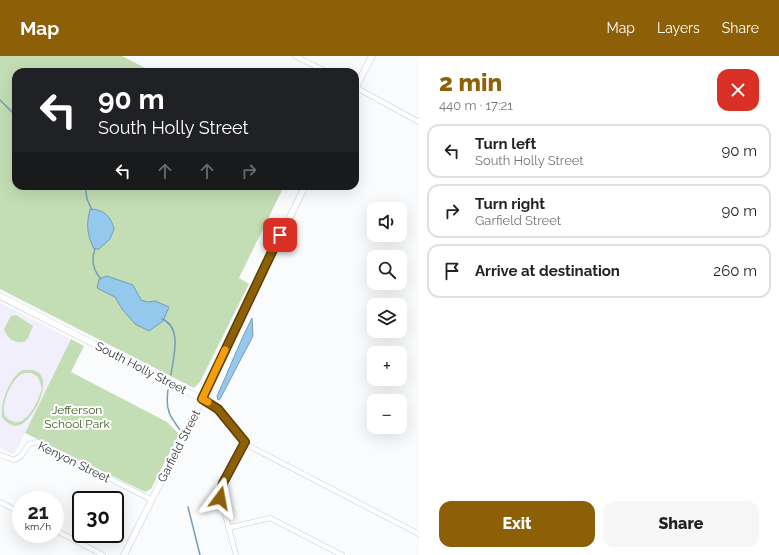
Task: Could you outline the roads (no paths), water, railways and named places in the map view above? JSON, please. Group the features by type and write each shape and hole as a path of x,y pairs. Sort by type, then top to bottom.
{"main road":[{"path":"359,80 372,56"},
{"name":"Garfield Street","path":"124,555 202,399 303,190"},
{"name":"South Holly Street","path":"0,296 202,399"}],"street":[{"path":"295,56 319,68"},
{"path":"359,90 419,122"},
{"name":"South Holly Street","path":"202,399 218,409 245,442 419,534"},
{"name":"Kenyon Street","path":"0,456 14,460 21,456 29,444 38,442 152,500"},
{"path":"236,555 220,498 220,492 240,448 245,442"},
{"path":"0,502 12,508"},
{"path":"228,528 270,518 342,555"},
{"path":"64,535 103,555"}],"water":[{"path":"90,209 103,212 109,217 113,224 114,229 110,239 99,249 94,249 90,239 88,220"},
{"path":"107,276 133,285 141,300 148,302 155,301 169,307 163,321 149,331 135,324 122,309 115,297 97,288 99,279"},
{"path":"252,318 253,336 220,399 218,400 217,396"}],"waterway":[{"path":"0,100 12,112"},
{"path":"86,190 87,199 92,210"},
{"path":"95,249 93,257 94,265 96,272 101,279"},
{"path":"162,319 173,329 175,336 175,352 171,375"},
{"path":"168,390 167,403 169,413 181,431"},
{"path":"188,507 200,555"}],"park label":[{"name":"Jefferson School Park","path":"77,417"}]}
